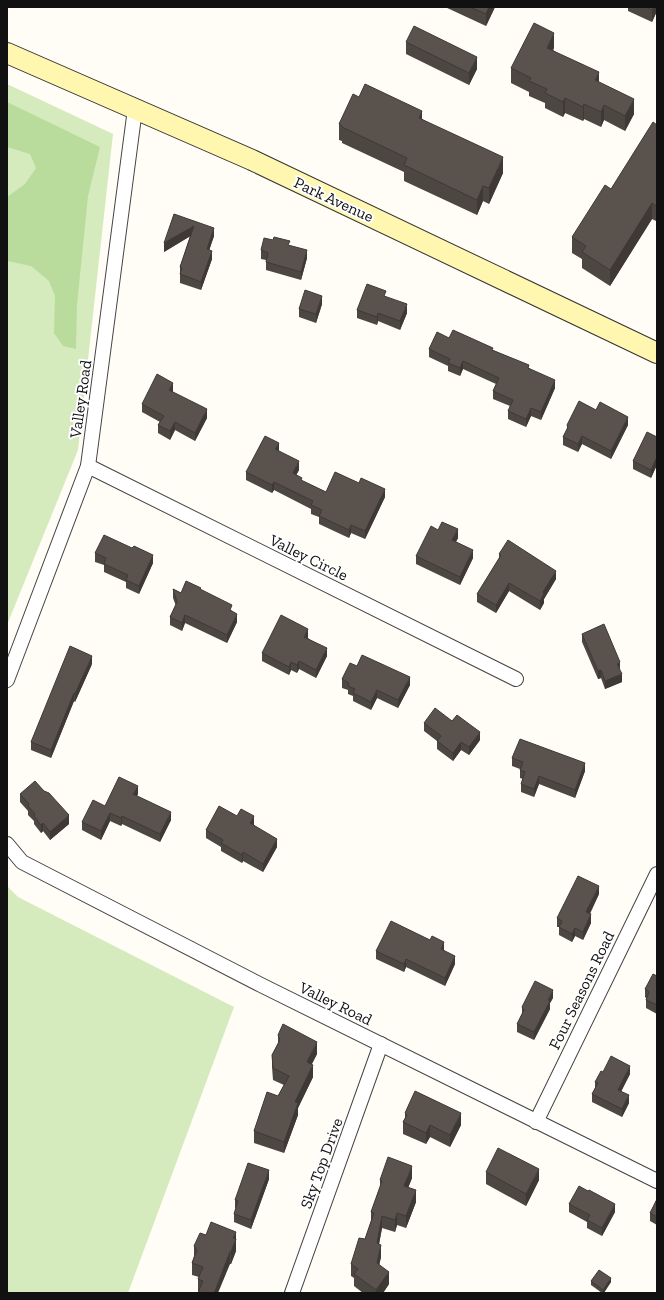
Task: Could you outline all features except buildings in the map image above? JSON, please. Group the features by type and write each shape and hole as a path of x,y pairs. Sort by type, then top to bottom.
{"main road":[{"name":"Park Avenue","path":"7,53 259,164 657,353"}],"street":[{"name":"Valley Road","path":"7,680 88,466 135,109"},
{"name":"Valley Circle","path":"88,466 516,679"},
{"name":"Valley Road","path":"7,844 22,862 255,982 657,1181"},
{"name":"Four Seasons Road","path":"536,1122 657,874"},
{"name":"Sky Top Drive","path":"292,1293 381,1044"}],"green space":[{"path":"7,84 113,134 78,450 7,625"},
{"path":"7,102 100,147 88,196 77,305 76,349 63,346 54,333 55,296 49,281 31,266 7,261 7,197 25,184 36,168 30,154 7,147"},
{"path":"7,886 18,897 234,1007 128,1293 7,1293"}]}
